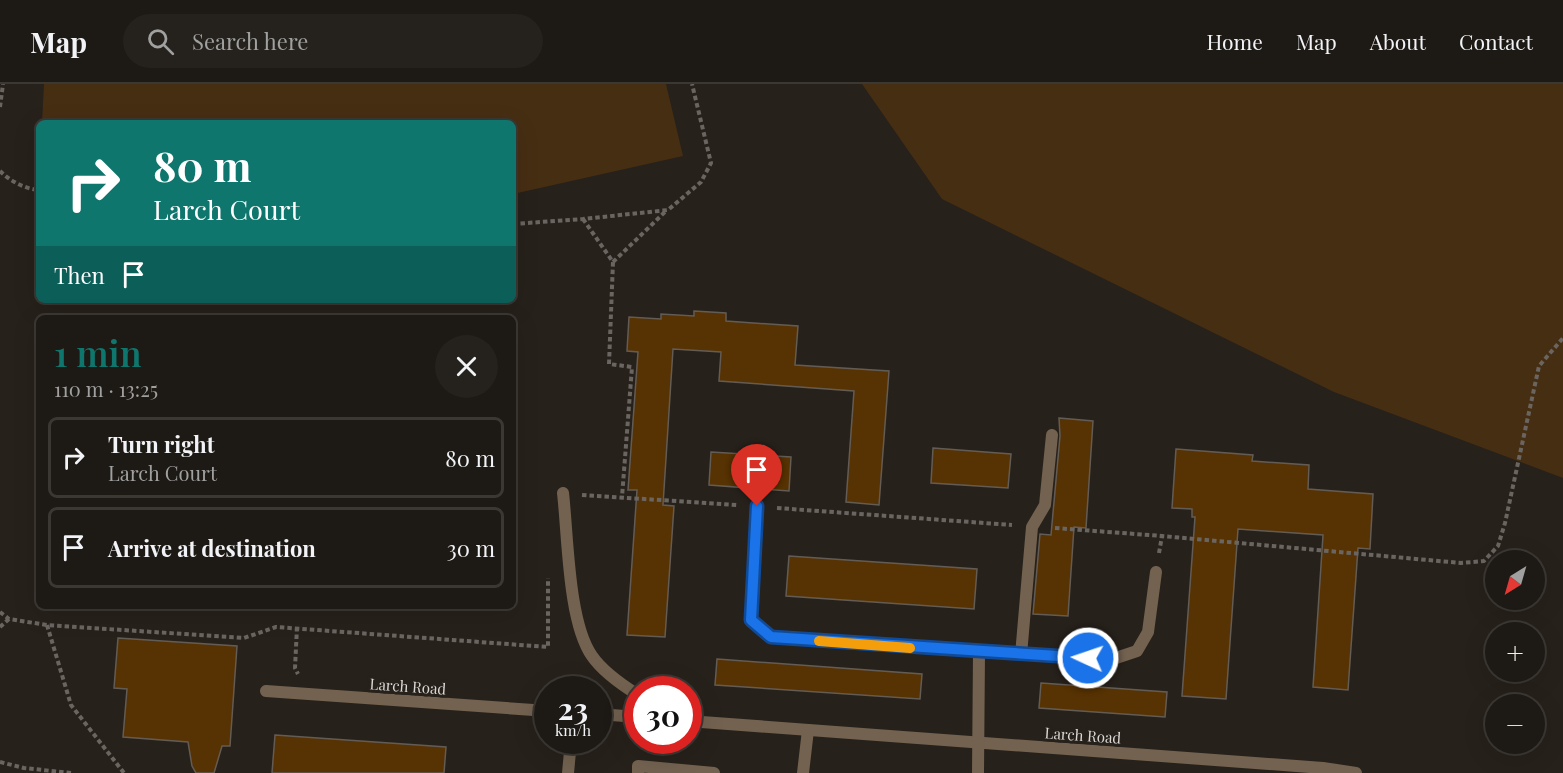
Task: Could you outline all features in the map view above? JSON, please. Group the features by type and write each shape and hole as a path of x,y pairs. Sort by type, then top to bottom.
{"street":[{"path":"1021,655 1032,526 1045,505 1052,435"},
{"path":"563,493 576,613 592,655 624,686"},
{"path":"757,506 751,620 771,637 979,653 1110,660 1137,651 1148,632 1156,572"},
{"path":"978,773 979,653"},
{"name":"Larch Road","path":"266,691 534,710"},
{"name":"Larch Road","path":"702,722 1323,768 1356,773"},
{"path":"803,773 808,730"},
{"path":"568,773 570,754"},
{"path":"638,773 638,766 714,773"}],"path":[{"path":"0,107 3,84"},
{"path":"613,261 701,182 711,163 692,84"},
{"path":"0,171 30,190 36,190"},
{"path":"516,224 668,210"},
{"path":"583,219 613,261 609,364 632,367 622,497"},
{"path":"563,493 1162,536 1461,563 1484,561 1498,546 1505,523 1539,366 1563,338"},
{"path":"1156,572 1162,536"},
{"path":"0,612 9,619 47,625 244,638 276,627 297,627 548,647 548,576"},
{"path":"0,627 9,619"},
{"path":"47,625 71,705 124,773"},
{"path":"297,627 295,668 306,693"},
{"path":"0,762 24,768 71,773"}],"shaded area":[{"path":"44,84 666,84 683,156 516,193 516,120 42,120"},
{"path":"862,84 1563,84 1563,478 1334,392 942,199"}],"building":[{"path":"694,311 726,313 726,321 798,326 795,365 889,371 879,505 846,502 854,391 719,381 721,352 673,349 663,505 674,506 665,637 627,635 637,490 628,490 638,352 627,351 629,317 661,319 661,314 694,316"},
{"path":"1059,418 1093,421 1086,528 1074,527 1068,616 1033,614 1040,534 1051,535 1060,436"},
{"path":"933,448 1011,454 1008,488 931,483"},
{"path":"1176,449 1253,455 1252,461 1309,465 1308,489 1373,494 1370,549 1358,548 1348,690 1313,687 1323,535 1238,529 1226,699 1182,696 1195,517 1192,517 1192,509 1172,508"},
{"path":"711,452 791,457 789,491 709,485"},
{"path":"789,556 977,569 974,609 786,596"},
{"path":"118,638 237,646 230,746 222,746 214,773 196,773 192,766 188,742 123,737 127,689 114,688"},
{"path":"717,659 922,674 920,699 715,685"},
{"path":"1041,683 1167,692 1165,717 1039,708"},
{"path":"275,735 446,747 444,773 272,773"}],"slow traffic":[{"path":"819,641 910,648"}],"route":[{"path":"757,506 751,620 771,637 979,653 1088,658"}]}
